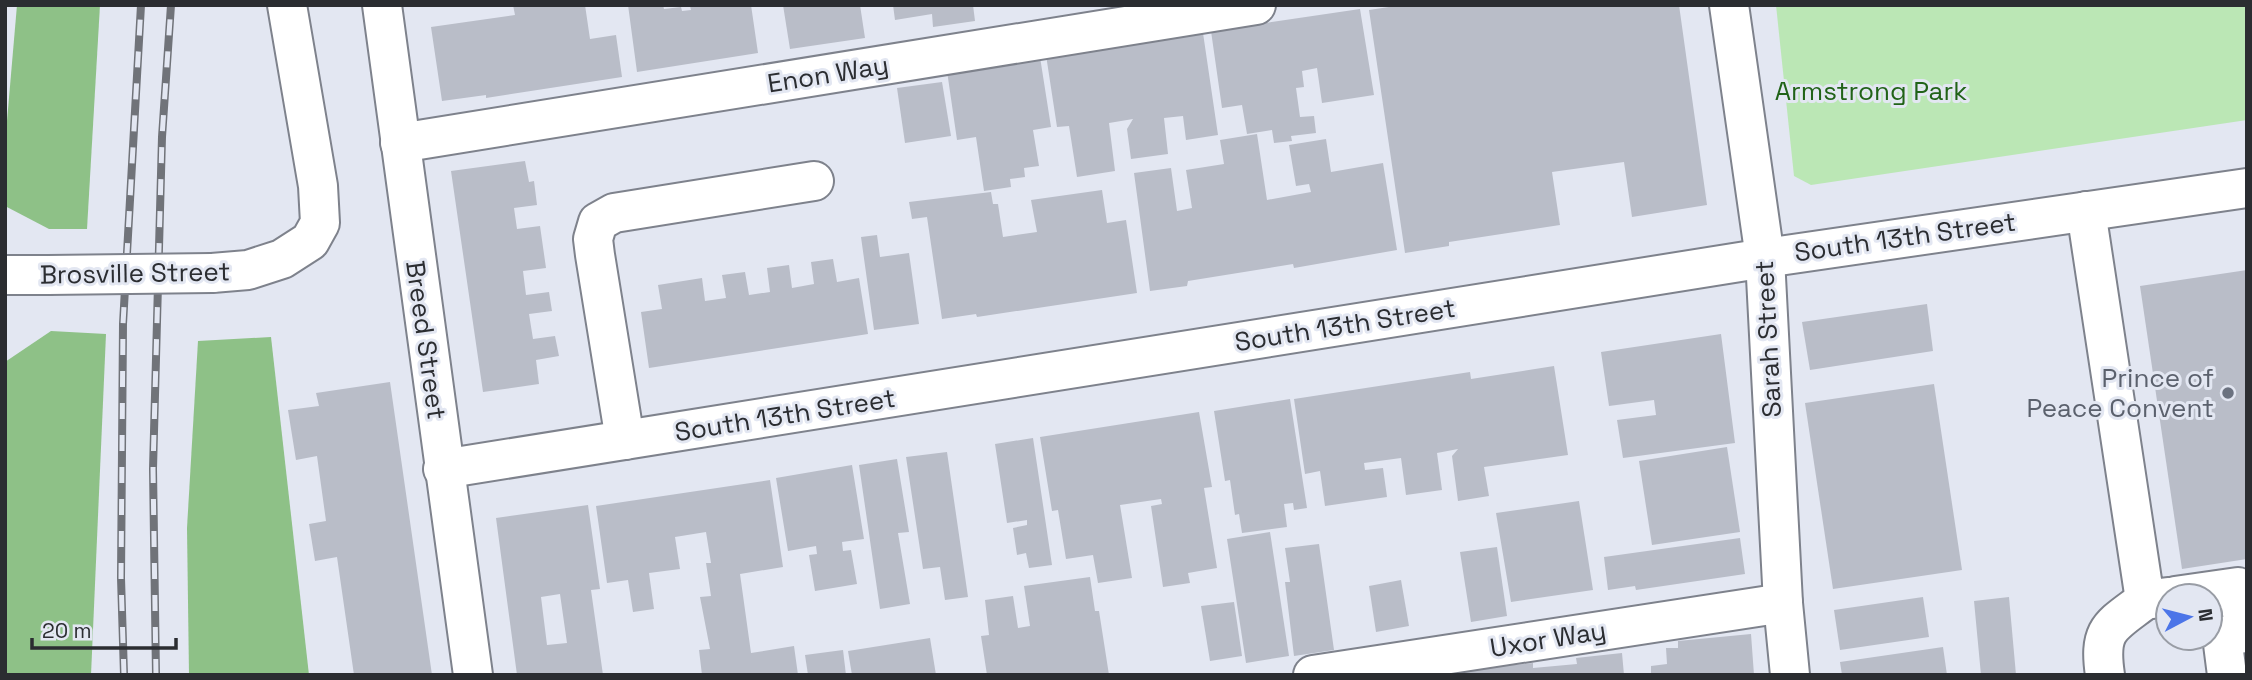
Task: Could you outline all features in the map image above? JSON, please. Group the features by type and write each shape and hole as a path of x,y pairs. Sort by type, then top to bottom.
{"street":[{"name":"Brosville Street","path":"5,275 212,273 248,270 282,259 310,241 320,223 318,186 287,5"},
{"name":"Breed Street","path":"382,5 473,675"},
{"name":"Enon Way","path":"400,143 1256,5"},
{"name":"Sarah Street","path":"1728,5 1765,258 1783,603 1790,675"},
{"path":"625,440 593,239 598,222 614,213 814,181"},
{"name":"South 13th Street","path":"443,469 1765,258 2247,188"},
{"path":"2087,211 2160,582"},
{"path":"2224,589 2238,587 2246,633 2222,636 2227,675"},
{"name":"Uxor Way","path":"1313,675 1783,603"},
{"path":"2105,675 2102,651 2109,628 2154,603"}],"green space":[{"path":"17,5 100,5 87,229 49,229 5,206 5,144"},
{"name":"Armstrong Park","path":"1776,5 2247,5 2247,120 1811,185 1794,176"},
{"path":"51,331 106,334 91,675 5,675 5,362"},
{"path":"271,337 309,675 189,675 187,528 198,341"}],"building":[{"path":"513,5 585,5 590,39 616,35 622,77 486,98 486,95 442,101 431,27 515,15"},
{"path":"628,5 663,5 664,9 681,7 682,11 691,10 690,6 696,5 751,5 758,53 637,72"},
{"path":"783,5 860,5 865,38 790,49"},
{"path":"893,5 973,5 975,21 933,27 932,14 895,20"},
{"path":"1402,5 1679,5 1707,205 1632,217 1624,162 1552,172 1560,225 1449,242 1449,246 1405,253 1369,10"},
{"path":"1360,9 1374,95 1322,103 1317,68 1302,71 1304,87 1296,88 1300,117 1314,116 1316,133 1291,136 1292,141 1274,143 1272,130 1247,134 1242,105 1222,108 1211,31"},
{"path":"1203,33 1218,135 1186,140 1183,116 1164,118 1168,154 1131,159 1127,129 1133,119 1109,123 1115,171 1077,177 1069,126 1057,127 1046,55"},
{"path":"1040,57 1051,127 1033,130 1039,166 1024,168 1025,177 1010,179 1011,187 984,191 976,137 957,140 947,71"},
{"path":"942,82 951,136 905,143 897,88"},
{"path":"1257,134 1267,200 1311,192 1309,184 1296,186 1289,145 1326,139 1331,172 1383,163 1397,250 1294,268 1293,264 1188,281 1187,286 1150,291 1134,173 1171,168 1177,211 1192,208 1186,170 1224,164 1220,140"},
{"path":"525,161 529,182 534,181 537,205 514,208 517,229 540,226 546,268 523,271 526,295 549,292 552,311 529,314 533,339 555,336 559,356 536,360 539,384 483,392 451,171"},
{"path":"1102,190 1107,223 1126,220 1137,293 977,317 976,314 942,319 927,217 912,219 909,202 991,192 993,204 998,204 1003,237 1037,232 1031,200"},
{"path":"877,235 880,257 909,253 919,324 874,330 861,237"},
{"path":"833,259 837,282 859,278 868,334 649,368 641,312 662,309 658,285 702,278 705,301 726,298 722,275 745,272 749,295 770,292 767,268 789,265 792,288 814,284 811,262"},
{"path":"2247,270 2247,559 2182,569 2140,286"},
{"path":"1927,304 1933,351 1810,370 1802,322"},
{"path":"1721,334 1735,443 1623,458 1617,420 1656,415 1654,400 1609,406 1601,352"},
{"path":"1554,366 1568,455 1484,467 1489,496 1458,501 1452,456 1458,449 1437,453 1442,490 1406,495 1401,458 1364,463 1365,470 1383,468 1387,497 1325,506 1320,471 1305,474 1294,399 1470,372 1471,379"},
{"path":"390,382 432,675 354,675 337,557 315,561 309,524 326,521 317,456 296,460 288,410 319,406 316,393"},
{"path":"1934,384 1962,570 1833,589 1805,403"},
{"path":"1290,399 1307,508 1294,510 1293,503 1284,504 1287,527 1242,533 1239,514 1235,515 1230,480 1225,481 1214,411"},
{"path":"1199,412 1212,487 1204,488 1217,568 1188,573 1190,583 1163,587 1151,506 1162,504 1161,499 1120,505 1132,578 1098,583 1093,555 1066,559 1058,510 1052,511 1040,437"},
{"path":"1033,438 1052,565 1029,568 1026,553 1017,555 1013,528 1027,525 1027,520 1007,523 995,444"},
{"path":"1727,447 1740,532 1652,545 1639,461"},
{"path":"947,452 968,597 945,600 940,567 923,569 906,457"},
{"path":"897,459 909,532 898,533 910,604 880,609 859,465"},
{"path":"852,465 864,539 842,542 843,551 851,550 857,584 815,591 809,555 817,554 816,546 788,551 776,478"},
{"path":"770,480 783,567 740,574 751,653 794,646 798,675 702,675 699,650 710,649 700,597 711,596 706,563 711,563 706,532 675,537 680,569 649,573 654,609 633,612 628,580 607,583 596,506"},
{"path":"1579,501 1593,590 1511,602 1496,513"},
{"path":"588,505 600,589 591,590 603,675 517,675 496,518","holes":["560,594 567,643 547,645 541,597"]},
{"path":"1270,532 1289,656 1246,663 1227,539"},
{"path":"1740,538 1745,574 1636,590 1635,586 1608,590 1604,557"},
{"path":"1319,544 1334,650 1294,656 1285,582 1290,582 1285,548"},
{"path":"1497,547 1507,616 1471,622 1460,552"},
{"path":"1090,577 1095,611 1099,611 1109,675 987,675 981,636 989,635 985,600 1013,596 1018,628 1030,626 1024,586"},
{"path":"1401,580 1409,626 1376,632 1369,586"},
{"path":"1923,597 1929,637 1840,650 1834,610"},
{"path":"2009,597 2016,675 1981,675 1974,601"},
{"path":"1234,602 1242,656 1210,661 1201,606"},
{"path":"1751,634 1754,675 1651,675 1651,666 1667,664 1666,648 1678,648 1678,641"},
{"path":"930,638 936,675 852,675 848,651"},
{"path":"1943,647 1947,675 1842,675 1840,662"},
{"path":"843,650 846,675 808,675 805,655"},
{"path":"1622,653 1624,675 1451,675 1451,671 1533,663 1533,668 1577,664 1576,658"}],"railway":[{"path":"124,675 121,578 123,324 141,5"},
{"path":"156,675 153,469 162,137 171,5"}],"place":[{"name":"Prince of Peace Convent","path":"2228,393"}]}
